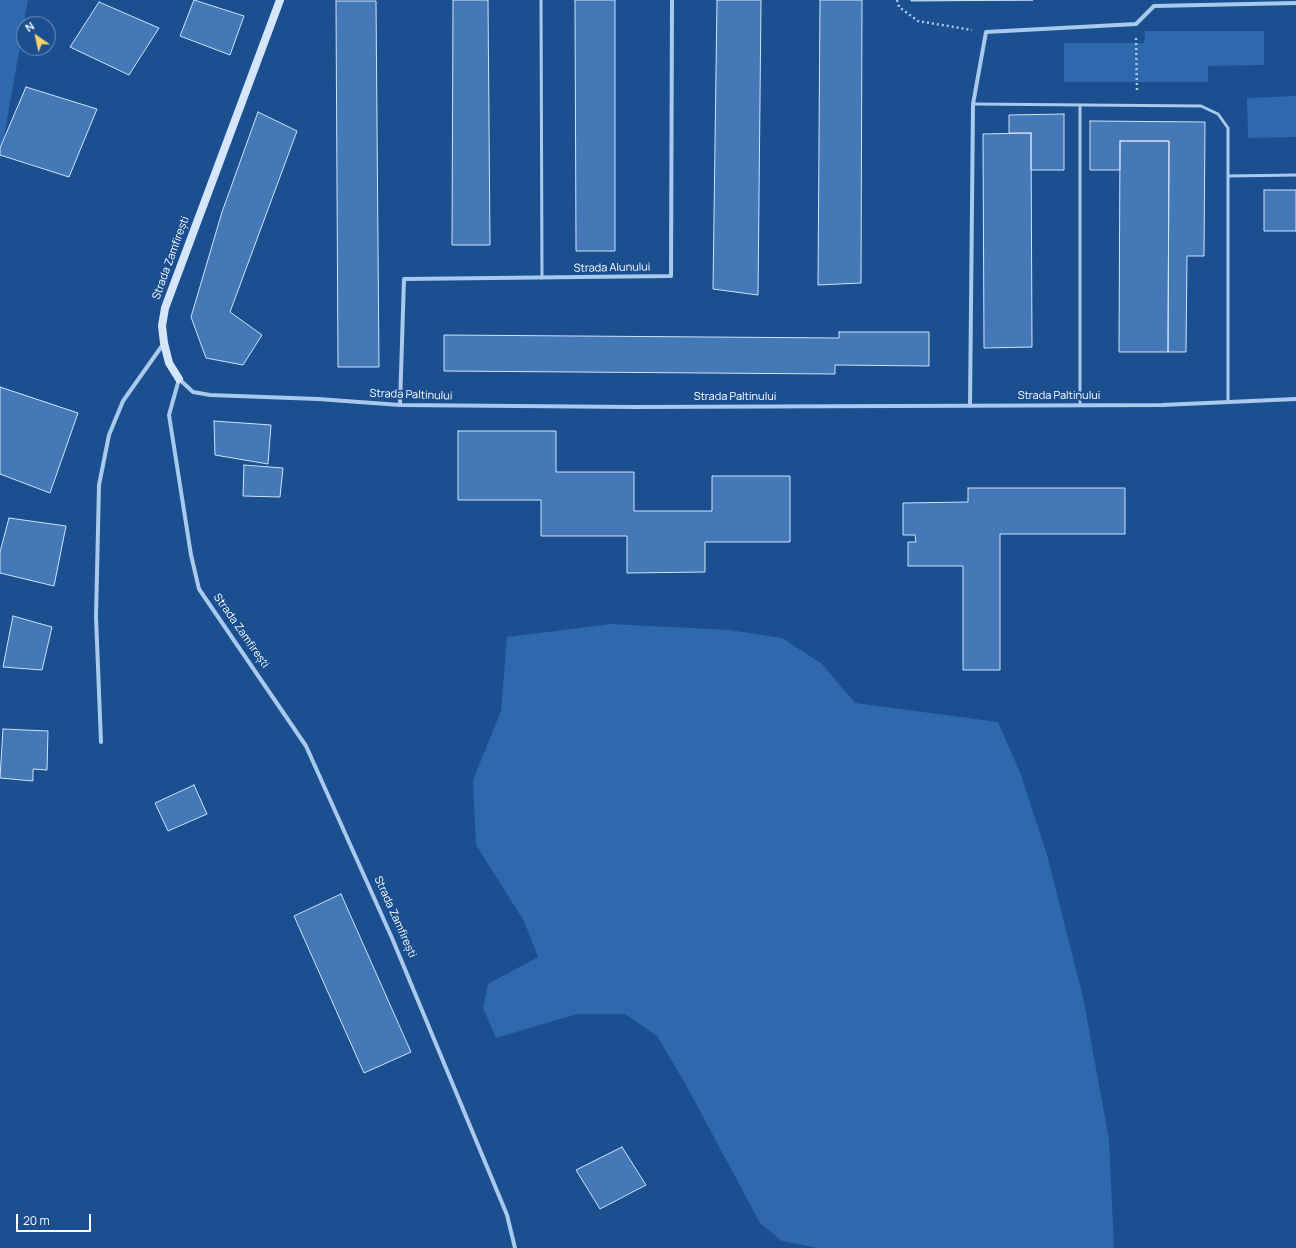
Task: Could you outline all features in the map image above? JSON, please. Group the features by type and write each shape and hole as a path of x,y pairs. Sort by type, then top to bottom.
{"street":[{"name":"Strada Zamfirești","path":"280,0 165,308 162,326 164,343 169,362 179,379 169,415 191,555 199,589 306,746 398,952 507,1215 515,1248"},
{"name":"Strada Alunului","path":"400,405 404,279 671,276 672,0"},
{"path":"970,406 974,104 986,32 1136,24 1154,6 1296,3"},
{"path":"101,742 96,616 99,485 110,435 123,401 164,343"},
{"name":"Strada Paltinului","path":"179,379 193,392 210,395 318,398 400,405 1162,405 1296,399"}],"lane":[{"path":"541,0 542,278"},
{"path":"974,104 1201,106 1218,114 1228,128 1228,401"},
{"path":"1080,105 1080,405"},
{"path":"1228,176 1296,175"}],"path":[{"path":"897,0 899,6 918,21 986,32"},
{"path":"1136,24 1138,105"}],"shaded area":[{"path":"0,0 28,0 25,16 16,16 16,56 18,56 0,160"},
{"path":"1145,31 1264,31 1264,65 1208,66 1208,82 1064,82 1064,43 1144,43"},
{"path":"1296,96 1296,137 1248,138 1247,98"},
{"path":"611,624 730,630 782,638 822,664 855,703 998,722 1021,775 1047,855 1083,997 1109,1140 1114,1248 818,1248 782,1241 760,1223 686,1085 657,1036 625,1014 577,1014 496,1038 483,1008 488,984 538,957 524,921 476,845 473,780 501,711 507,637"}],"building":[{"path":"194,0 244,16 230,55 180,36"},
{"path":"453,0 488,0 490,245 452,245"},
{"path":"575,0 615,0 615,251 576,251"},
{"path":"717,0 761,0 758,295 713,289"},
{"path":"820,0 862,0 861,283 818,285"},
{"path":"911,0 1033,0 911,1"},
{"path":"336,1 376,1 379,367 338,367"},
{"path":"99,2 159,28 129,75 70,47"},
{"path":"26,87 97,109 69,177 0,155 0,148"},
{"path":"258,112 297,131 230,312 262,335 243,365 206,358 191,317 222,212"},
{"path":"1064,114 1064,170 1031,170 1031,133 1009,133 1009,115"},
{"path":"1090,121 1205,122 1204,256 1187,256 1186,352 1168,352 1169,141 1120,141 1120,170 1090,170"},
{"path":"1031,133 1032,347 984,348 983,134"},
{"path":"1120,141 1169,141 1168,352 1119,352"},
{"path":"1264,190 1296,190 1296,231 1264,231"},
{"path":"839,332 929,332 929,366 835,365 835,374 444,371 444,335 839,338"},
{"path":"0,387 78,413 50,493 0,474"},
{"path":"214,421 271,425 268,464 215,455"},
{"path":"458,431 556,431 556,472 634,472 634,511 712,511 712,476 790,476 790,542 705,542 705,572 627,573 627,536 541,536 541,500 458,500"},
{"path":"244,465 283,468 280,497 243,496"},
{"path":"968,488 1125,488 1125,534 1000,534 1000,670 963,670 963,566 908,566 908,542 916,542 915,535 903,535 903,503 968,502"},
{"path":"9,518 66,526 54,586 0,573 0,552"},
{"path":"13,616 52,627 42,670 3,667"},
{"path":"3,729 48,731 47,770 33,769 33,781 0,778"},
{"path":"194,785 207,814 168,831 155,803"},
{"path":"341,894 411,1052 364,1073 294,916"},
{"path":"622,1147 646,1185 600,1209 576,1170"}]}
